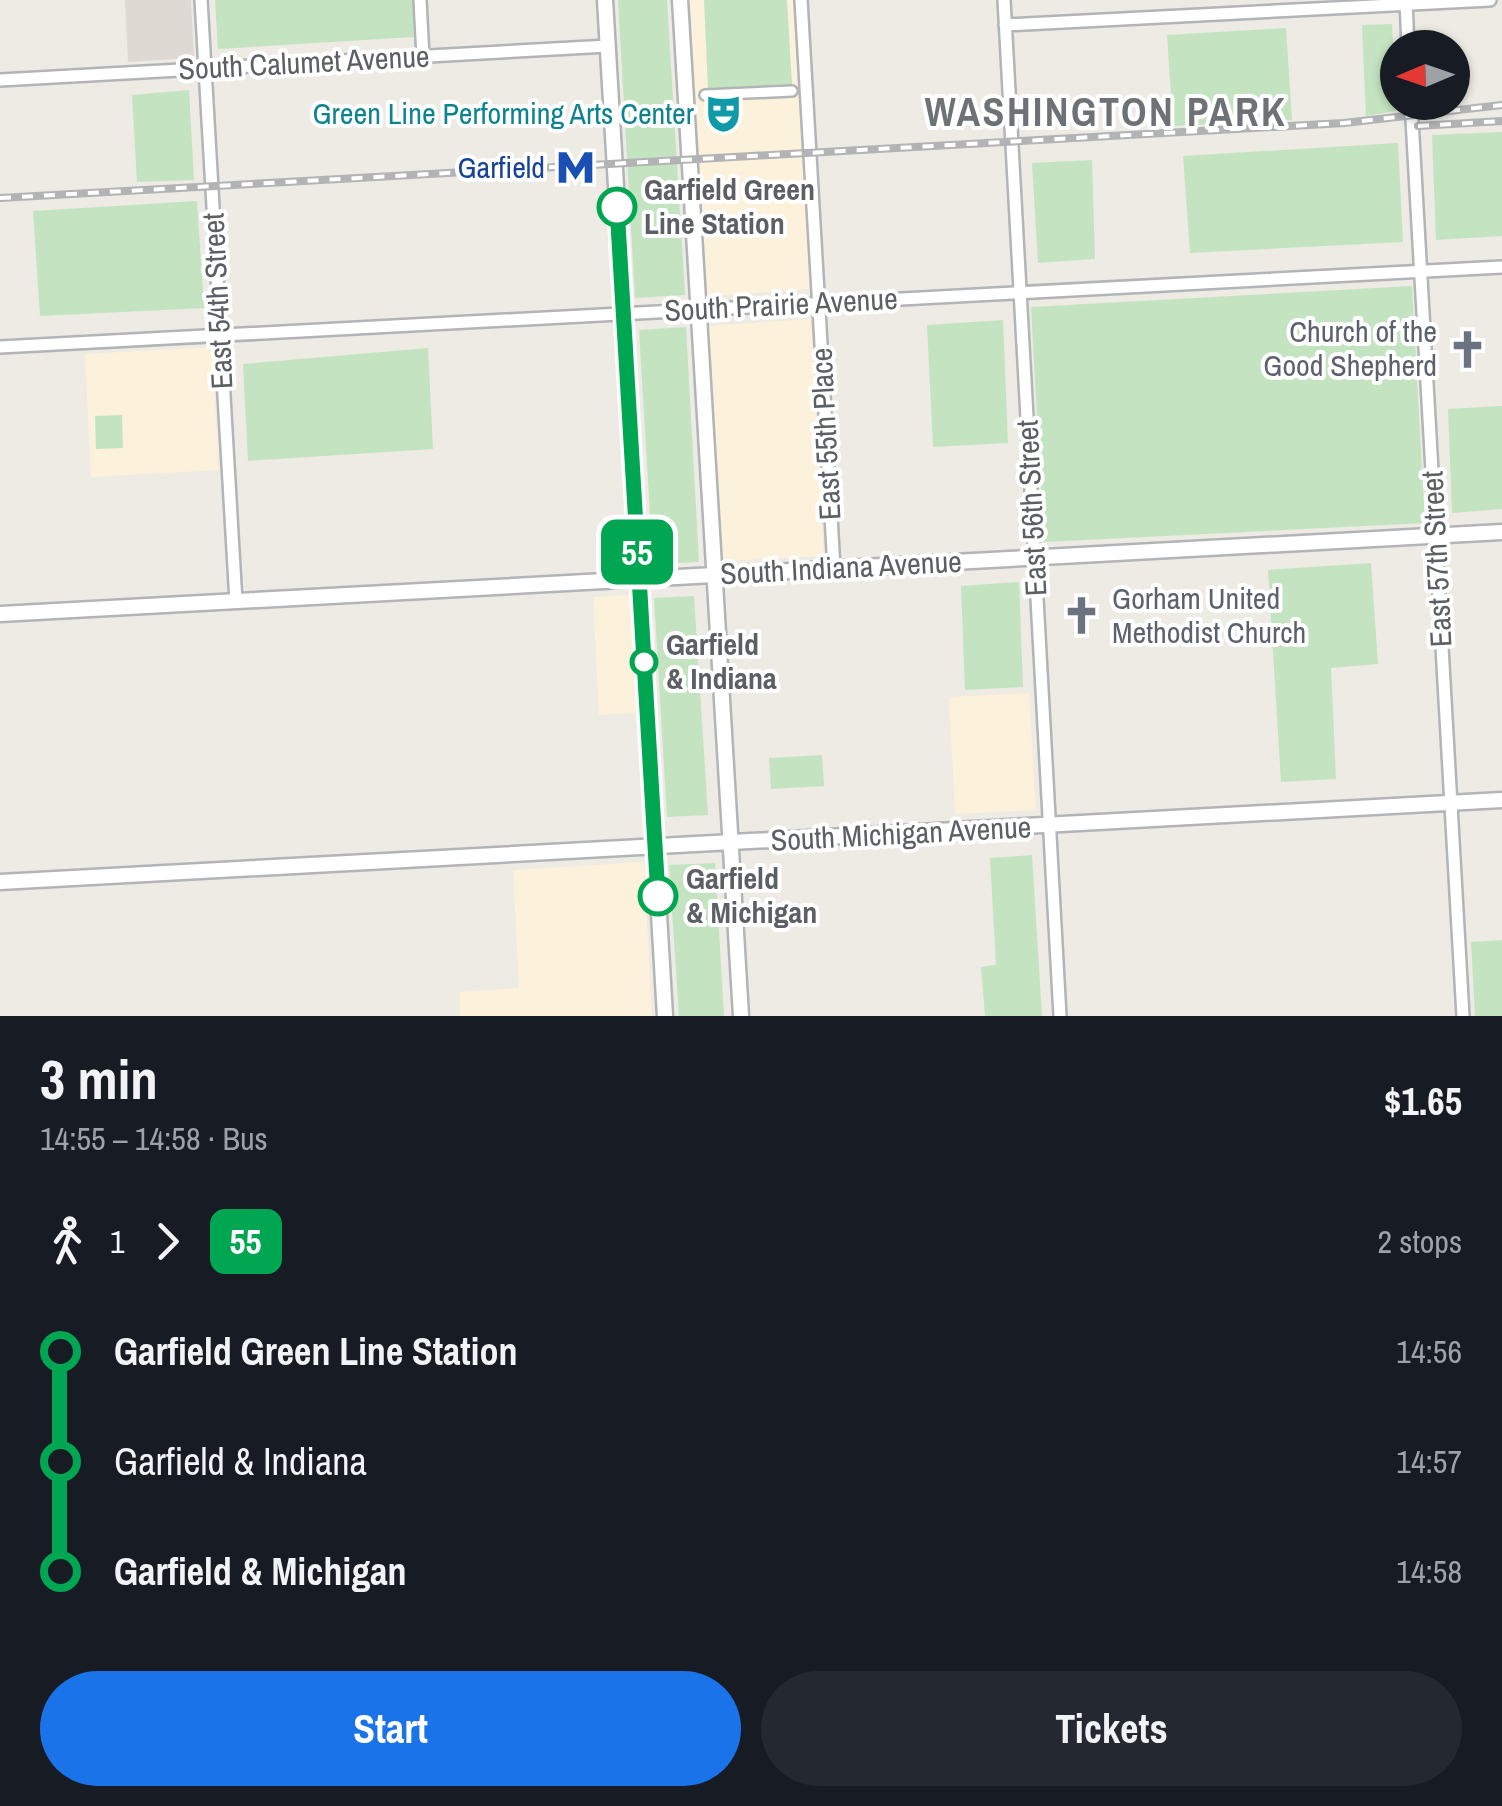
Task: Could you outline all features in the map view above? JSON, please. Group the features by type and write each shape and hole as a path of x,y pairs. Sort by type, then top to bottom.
{"street":[{"name":"East 54th Street","path":"200,0 236,602"},
{"path":"420,0 423,56"},
{"path":"605,0 665,1016"},
{"path":"680,0 740,1016"},
{"name":"East 55th Place","path":"801,0 834,568"},
{"name":"East 56th Street","path":"1004,0 1060,1016"},
{"path":"1005,24 1490,0"},
{"path":"1406,2 1407,30"},
{"name":"South Calumet Avenue","path":"0,80 608,46"},
{"path":"705,95 792,90"},
{"name":"East 57th Street","path":"1412,120 1463,1016"},
{"name":"South Prairie Avenue","path":"0,346 1502,266"},
{"name":"South Indiana Avenue","path":"0,614 1502,532"},
{"name":"South Michigan Avenue","path":"0,882 1502,800"}],"shaded area":[{"path":"125,0 191,0 194,58 128,62"},
{"path":"690,0 793,0 810,289 707,296"},
{"path":"811,319 824,556 723,561 709,326"},
{"path":"212,347 219,470 91,477 85,354"},
{"path":"629,595 636,713 599,715 593,597"},
{"path":"1029,693 1036,810 955,814 949,697"},
{"path":"644,862 652,1016 460,1016 459,992 519,988 513,870"}],"green space":[{"path":"215,0 412,0 414,37 218,49"},
{"path":"618,0 667,0 685,295 635,298"},
{"path":"704,0 787,0 792,84 708,89"},
{"path":"1392,24 1392,30 1380,30 1380,114 1366,116 1362,25"},
{"path":"1286,28 1292,120 1173,126 1167,35"},
{"path":"189,90 194,180 137,182 132,95"},
{"path":"1502,132 1502,236 1436,240 1432,135"},
{"path":"1398,143 1403,242 1190,253 1183,156"},
{"path":"1092,160 1095,259 1038,263 1032,163"},
{"path":"197,201 204,308 40,316 33,211"},
{"path":"1412,286 1425,523 1044,542 1031,307"},
{"path":"1003,320 1008,443 933,447 927,325"},
{"path":"686,327 699,562 653,564 639,330"},
{"path":"428,348 433,449 248,461 243,364"},
{"path":"1502,406 1502,509 1452,513 1448,409"},
{"path":"122,415 123,448 96,449 95,416"},
{"path":"1371,563 1378,664 1331,668 1336,779 1281,782 1268,570"},
{"path":"1019,582 1023,687 965,690 961,586"},
{"path":"694,596 708,815 667,817 654,598"},
{"path":"822,755 824,786 771,789 769,758"},
{"path":"1032,855 1042,1016 985,1016 981,967 996,965 990,858"},
{"path":"715,863 724,1016 679,1016 669,865"},
{"path":"1502,940 1502,1016 1475,1016 1471,942"}],"railway":[{"path":"0,198 1344,123 1502,105"},
{"path":"1418,126 1502,121"}],"bus line":[{"name":"55","path":"617,207 658,896"}],"place":[{"name":"Green Line Performing Arts Center","path":"724,114"},
{"name":"Garfield","path":"575,168"},
{"name":"Garfield Green Line Station","path":"617,207"},
{"name":"Church of the Good Shepherd","path":"1467,349"},
{"name":"Gorham United Methodist Church","path":"1082,616"},
{"name":"Garfield & Indiana","path":"644,662"},
{"name":"Garfield & Michigan","path":"658,896"}],"district":[{"name":"WASHINGTON PARK","path":"1106,112"}]}
